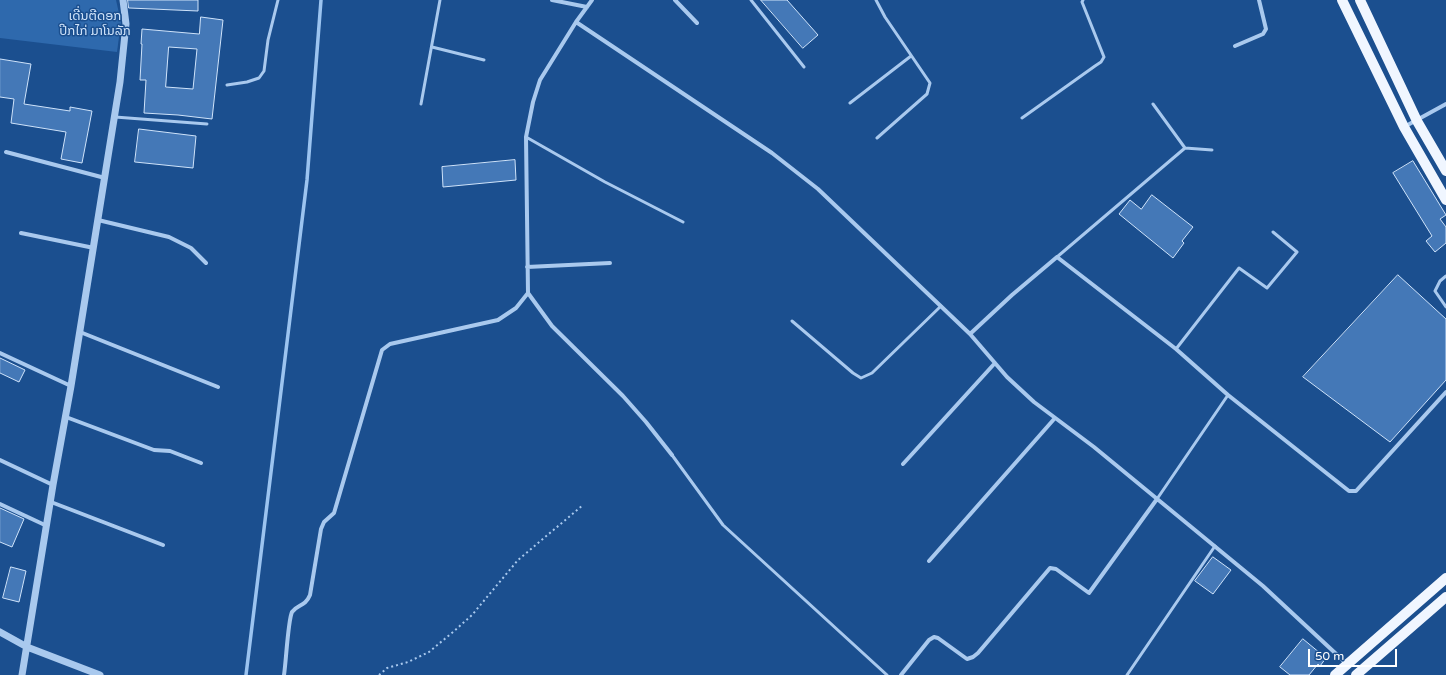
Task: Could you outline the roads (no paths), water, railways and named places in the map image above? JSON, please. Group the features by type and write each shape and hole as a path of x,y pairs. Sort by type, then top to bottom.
{"main road":[{"path":"1342,0 1404,127 1446,200"},
{"path":"1362,1 1417,120 1446,171"},
{"path":"1335,675 1446,578"},
{"path":"1356,675 1446,597"}],"street":[{"path":"22,675 94,248 120,82 126,24 123,0"},
{"path":"552,0 587,7"},
{"path":"592,0 576,22 540,80 533,102 526,137 528,293 552,326 623,396 672,454"},
{"path":"675,0 697,22"},
{"path":"1235,46 1263,34 1266,28 1259,0"},
{"path":"576,22 772,153 818,189 970,334 1007,378 1034,402 1094,447 1263,586 1347,664"},
{"path":"1404,127 1446,104"},
{"path":"6,152 105,178"},
{"path":"98,220 169,238 191,248 206,263"},
{"path":"21,233 94,248"},
{"path":"970,334 1012,295 1057,257 1176,349 1228,395 1349,491 1353,492 1356,491 1446,392"},
{"path":"527,267 610,263"},
{"path":"284,675 290,616 296,608 303,605 308,600 310,595 321,529 324,522 334,513 382,350 390,344 498,320 516,308 528,293"},
{"path":"80,332 218,387"},
{"path":"0,353 71,386"},
{"path":"903,464 995,363"},
{"path":"66,417 154,450 170,451 201,462"},
{"path":"929,561 1055,418"},
{"path":"0,460 53,485"},
{"path":"901,675 929,640 934,637 938,638 967,659 973,657 1050,568 1056,569 1089,593 1158,499"},
{"path":"51,502 163,545"},
{"path":"0,504 47,526"},
{"path":"0,632 27,647 100,675"}],"lane":[{"path":"227,85 247,82 259,78 264,71 268,40 278,0"},
{"path":"421,104 440,0"},
{"path":"751,0 804,67"},
{"path":"876,0 911,56 930,83 927,94 877,138"},
{"path":"1022,118 1101,62 1104,57 1082,2 1083,0"},
{"path":"432,47 484,60"},
{"path":"850,103 911,56"},
{"path":"1153,104 1185,148"},
{"path":"114,117 207,124"},
{"path":"526,137 605,182 683,222"},
{"path":"1057,257 1185,148 1212,150"},
{"path":"1176,349 1239,268 1267,288 1297,252 1273,232"},
{"path":"1446,276 1440,282 1436,291 1446,307"},
{"path":"792,321 853,373 861,378 872,373 941,306"},
{"path":"1158,499 1228,395"},
{"path":"672,454 723,525 887,675"},
{"path":"1127,675 1215,546"}],"waterway":[{"path":"246,675 307,180 321,0"}],"park label":[{"name":"ເດີ່ນຕີດອກ ປີກໄກ່ ມາໂນລັກ","path":"95,24"}]}
